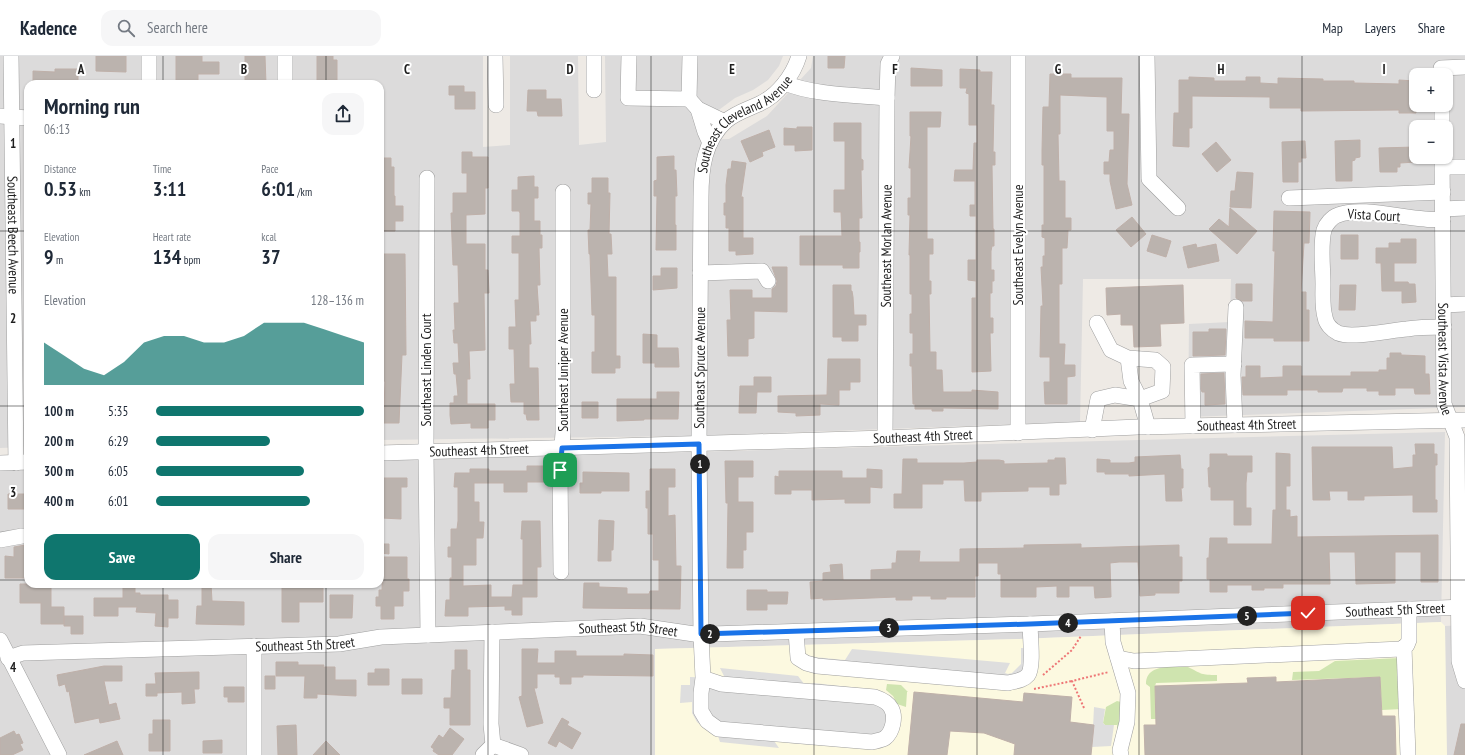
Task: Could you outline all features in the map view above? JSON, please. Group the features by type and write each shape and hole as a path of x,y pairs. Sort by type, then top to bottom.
{"street":[{"name":"Southeast Beech Avenue","path":"12,56 6,117 22,463"},
{"path":"148,56 149,80"},
{"path":"285,56 285,80"},
{"path":"495,56 496,105"},
{"path":"594,56 594,90"},
{"path":"629,56 628,98 694,104 725,122"},
{"path":"690,56 694,104 710,144"},
{"name":"Southeast Cleveland Avenue","path":"700,197 702,164 717,131 735,114 769,98 785,83 799,56"},
{"name":"Southeast Morlan Avenue","path":"885,438 887,98 888,64 892,56"},
{"name":"Southeast Evelyn Avenue","path":"1018,56 1018,433"},
{"path":"1147,56 1150,179 1178,208"},
{"path":"1441,66 1465,67"},
{"path":"785,83 795,88 887,98"},
{"path":"6,117 24,118"},
{"name":"Southeast Vista Avenue","path":"1442,164 1444,404 1458,420 1457,437 1462,607 1459,661 1465,681"},
{"path":"1451,164 1465,167"},
{"name":"Southeast Linden Court","path":"427,178 426,452 428,634"},
{"name":"Southeast Juniper Avenue","path":"560,572 563,192"},
{"path":"1289,198 1443,192"},
{"name":"Southeast Spruce Avenue","path":"700,197 699,444 701,634 703,678 701,711 707,721 718,729 872,742 885,738 891,729 894,717 891,707 884,700 876,697 721,684 703,678"},
{"name":"Vista Court","path":"1444,327 1409,328 1359,335 1339,333 1332,329 1325,319 1323,311 1323,237 1325,228 1330,220 1337,215 1347,212 1366,212 1425,219 1465,208"},
{"path":"700,273 762,271 768,281"},
{"path":"1444,304 1465,304"},
{"path":"1235,425 1234,364 1236,307"},
{"path":"1092,430 1098,399 1115,395 1140,399 1162,391 1163,367 1155,360 1128,358 1111,350 1097,323"},
{"path":"1128,358 1131,381 1140,399 1148,427"},
{"path":"1193,426 1192,365 1234,364"},
{"name":"Southeast 4th Street","path":"384,454 885,438 1148,427 1458,420"},
{"path":"0,463 22,463"},
{"path":"0,540 24,536"},
{"name":"Southeast 5th Street","path":"8,658 23,653 339,644 381,636 640,626 701,634 796,632 1462,607"},
{"path":"1120,665 1141,661 1401,649 1406,646 1409,640 1409,609"},
{"path":"1112,621 1113,642 1128,693 1127,722 1120,750 1121,755"},
{"path":"796,632 798,658 806,663 817,666 1008,683 1021,680 1028,674 1030,664 1030,624"},
{"path":"492,632 491,724 488,750 521,755"},
{"path":"0,640 59,755"},
{"path":"254,646 254,755"},
{"path":"1404,647 1408,755"}],"path":[{"path":"1043,676 1072,650 1082,636"},
{"path":"1031,686 1033,689 1072,681 1114,670 1120,665"},
{"path":"1072,681 1084,708"}],"shaded area":[{"path":"0,56 483,56 483,147 510,145 510,56 578,56 579,145 606,142 605,56 783,56 779,66 768,80 753,90 735,98 716,112 702,139 699,140 729,139 767,116 811,68 813,56 1465,56 1465,407 1188,417 1189,324 1230,322 1231,279 1083,279 1080,422 691,436 384,440 384,80 24,80 24,447 0,448"},
{"path":"1445,432 1441,622 1019,639 655,649 655,755 0,755 0,470 24,469 24,588 384,588 384,460"},
{"path":"1441,622 1445,626 1447,755 655,755 655,649 1019,639"},
{"path":"1465,625 1465,755 1446,755 1445,626"},
{"path":"1021,648 1037,648 1028,680 805,670 807,655 845,660 852,649 1010,663 1005,673 1008,674 1012,673 1021,664"},
{"path":"720,668 798,676 805,685 814,683 876,690 894,709 873,749 788,743 775,737 772,738 779,748 720,742 716,730 705,729 697,722 692,713 692,702 680,703 681,685 690,685 690,677 725,678"},
{"path":"1094,707 1105,709 1103,723 1105,725 1114,725 1111,746 1092,747"}],"green space":[{"path":"1400,658 1402,709 1382,710 1380,677 1292,680 1293,672 1319,671 1335,661"},
{"path":"1168,667 1188,667 1202,674 1217,675 1217,681 1156,683 1156,719 1151,719 1150,687 1146,684 1147,677 1150,672 1155,669"},
{"path":"887,684 901,685 908,692 906,707 897,704 893,696 886,690"},
{"path":"1117,701 1123,704 1117,733 1117,725 1105,725 1103,723 1106,707"}],"building":[{"path":"96,56 126,56 126,72 96,71"},
{"path":"176,56 202,56 202,62 219,62 219,74 198,74 198,80 176,80"},
{"path":"245,56 265,56 266,80 245,80"},
{"path":"317,56 333,56 333,60 337,60 337,80 317,80"},
{"path":"828,56 845,56 844,68 828,68"},
{"path":"911,68 942,70 942,86 911,86"},
{"path":"55,69 78,69 78,80 33,80 33,71 55,72"},
{"path":"960,69 992,72 991,105 994,105 993,152 995,152 995,165 992,165 994,246 992,246 991,251 991,270 994,270 994,281 992,281 992,293 990,293 990,318 993,318 993,333 990,333 991,371 972,372 972,298 976,298 976,281 968,280 968,260 976,260 976,216 970,216 970,205 975,205 975,181 954,181 955,170 973,170 974,143 977,143 977,125 969,125 969,94 966,93 967,88 960,88"},
{"path":"1050,74 1071,74 1071,78 1122,78 1121,114 1129,114 1127,184 1132,205 1116,209 1110,174 1104,174 1104,162 1109,162 1110,150 1114,150 1114,131 1107,131 1107,97 1060,95 1060,134 1058,134 1059,181 1065,181 1065,218 1071,218 1071,230 1068,230 1067,248 1062,248 1062,284 1059,284 1059,344 1065,344 1064,365 1075,365 1075,376 1067,377 1067,404 1045,404 1044,382 1050,382 1050,357 1040,357 1041,306 1043,306 1041,267 1043,267 1043,256 1045,256 1045,238 1042,237 1042,225 1044,225 1044,165 1042,165 1043,107 1049,107"},
{"path":"1189,77 1214,78 1214,81 1246,81 1246,77 1260,77 1260,83 1278,84 1278,78 1323,79 1323,81 1354,81 1354,83 1399,84 1399,80 1409,81 1409,112 1416,113 1399,113 1399,110 1301,111 1301,108 1270,108 1270,97 1192,96 1192,128 1189,128 1189,147 1173,146 1174,113 1179,113 1179,80 1189,80"},
{"path":"449,86 464,86 464,92 475,92 475,109 455,109 455,95 449,95"},
{"path":"528,90 546,90 546,99 561,99 562,116 538,116 537,111 527,111"},
{"path":"910,112 941,112 940,127 927,127 927,239 933,239 933,254 929,254 929,281 931,281 931,294 929,294 930,352 936,352 936,370 942,370 943,392 972,392 972,390 998,392 998,409 943,408 943,411 932,411 932,409 915,409 915,404 913,404 912,366 910,366 910,354 913,354 913,333 910,333 912,294 910,294 909,255 910,215 908,215 908,198 911,198 911,168 909,168 911,136"},
{"path":"834,123 861,123 861,159 863,160 863,170 861,170 862,218 859,218 859,268 843,268 843,265 800,265 800,236 842,236 841,212 834,212 834,190 845,190 845,141 834,141"},
{"path":"797,127 812,127 812,150 795,151 795,145 784,145 784,128 797,129"},
{"path":"769,130 775,147 762,152 763,156 750,162 741,141"},
{"path":"1360,140 1360,157 1355,158 1355,160 1352,161 1352,181 1336,181 1335,141"},
{"path":"1305,141 1306,158 1301,158 1301,162 1298,162 1298,182 1283,182 1282,142"},
{"path":"1216,142 1231,160 1217,172 1202,154"},
{"path":"1409,147 1409,162 1400,163 1400,167 1397,167 1397,172 1380,172 1379,148"},
{"path":"462,152 472,152 472,157 488,157 488,188 485,188 485,214 466,215 466,244 485,244 485,270 488,270 489,293 484,293 485,350 469,351 470,379 467,379 467,404 495,404 495,420 488,420 488,428 471,428 471,423 451,424 450,415 450,403 454,403 454,396 458,396 456,374 454,374 453,363 459,363 458,343 454,343 453,330 455,330 454,303 459,303 458,265 453,265 451,213 453,213 453,193 467,193 467,173 462,173"},
{"path":"674,156 677,196 675,196 676,250 656,250 657,196 654,196 654,181 657,180 657,157"},
{"path":"384,158 391,158 391,167 394,167 395,206 403,206 403,221 395,221 395,231 384,231"},
{"path":"732,161 746,163 741,197 743,197 743,238 753,238 753,254 736,255 736,251 729,251 729,228 726,228 724,203 726,203 728,169 731,169"},
{"path":"1237,172 1253,173 1251,208 1230,207 1231,191 1235,191"},
{"path":"534,176 534,187 538,187 538,198 534,198 534,221 540,221 542,248 539,248 540,285 537,285 539,315 536,315 536,321 530,321 531,344 529,344 529,368 538,368 539,420 527,420 526,414 524,414 524,402 511,402 510,384 515,384 514,349 509,349 509,327 516,327 515,300 519,300 519,253 512,253 512,236 520,236 520,213 519,211 512,211 512,190 518,190 518,177"},
{"path":"592,178 608,178 608,193 610,193 609,234 611,234 612,254 607,254 608,277 616,277 616,356 620,356 620,368 615,368 615,373 592,373 592,352 595,352 595,315 592,315 588,230 590,230 591,204 588,204 588,193 592,193"},
{"path":"1230,208 1257,231 1237,254 1209,229 1219,219 1229,227"},
{"path":"1274,211 1310,212 1309,243 1304,243 1301,292 1306,292 1306,310 1309,310 1309,341 1274,341 1274,338 1245,338 1245,321 1273,322 1275,251 1273,251"},
{"path":"1132,217 1146,234 1131,247 1116,230"},
{"path":"1152,235 1171,241 1166,257 1147,251"},
{"path":"1341,235 1358,235 1358,259 1341,259"},
{"path":"1401,239 1416,239 1416,263 1394,263 1394,282 1408,282 1409,284 1415,284 1416,302 1402,303 1402,291 1382,291 1381,263 1376,263 1376,248 1389,248 1389,243 1401,243"},
{"path":"1196,244 1197,248 1216,244 1219,261 1188,268 1183,247"},
{"path":"384,254 405,254 406,355 402,355 399,423 384,423"},
{"path":"772,267 787,267 787,312 754,311 754,338 748,339 748,356 728,356 727,320 731,320 730,290 752,290 752,298 772,298 772,289 776,286 777,281"},
{"path":"661,268 677,268 677,288 653,290 653,276 661,276"},
{"path":"1236,284 1252,284 1252,301 1242,301 1236,298"},
{"path":"833,285 851,285 854,315 866,315 866,325 858,325 858,341 842,341 842,337 833,337"},
{"path":"1183,285 1184,323 1160,324 1161,346 1134,347 1133,325 1121,325 1121,314 1107,315 1106,288"},
{"path":"1340,285 1356,285 1355,310 1339,310"},
{"path":"1209,329 1226,329 1225,355 1193,356 1193,332 1209,332"},
{"path":"643,334 657,335 657,348 678,348 679,367 655,367 655,363 643,363"},
{"path":"1390,353 1425,356 1425,374 1429,374 1430,394 1415,394 1414,388 1395,388 1395,395 1379,395 1379,391 1367,391 1367,388 1343,388 1342,392 1287,390 1287,395 1243,395 1242,377 1246,377 1246,366 1260,366 1260,378 1283,377 1283,366 1301,366 1301,376 1351,376 1351,372 1379,372 1379,370 1387,370 1387,358 1390,358"},
{"path":"828,359 860,359 860,382 850,382 850,390 839,390 839,405 820,404 820,415 796,416 796,413 778,412 778,396 827,395"},
{"path":"1224,373 1225,404 1205,405 1205,392 1202,392 1201,389 1201,374"},
{"path":"754,377 771,377 771,392 757,392 756,413 739,413 740,386 754,386"},
{"path":"657,392 679,392 678,419 617,421 617,399 657,399"},
{"path":"582,402 598,402 598,418 582,418"},
{"path":"1415,444 1434,444 1434,454 1437,454 1437,465 1435,465 1435,500 1437,500 1437,512 1413,512 1413,495 1364,496 1364,500 1348,500 1348,491 1329,491 1330,500 1313,500 1312,447 1392,447 1393,469 1413,467 1413,455 1416,455"},
{"path":"1276,453 1290,454 1290,486 1286,486 1286,510 1290,510 1290,517 1297,516 1297,537 1438,535 1438,582 1421,582 1421,552 1395,552 1395,583 1356,584 1355,552 1329,552 1330,584 1283,584 1283,588 1264,588 1264,590 1252,590 1252,585 1227,585 1227,592 1210,592 1210,579 1207,579 1207,558 1209,558 1210,538 1227,538 1227,544 1272,544 1273,510 1276,510"},
{"path":"1210,454 1252,456 1252,472 1247,472 1246,483 1246,508 1251,508 1251,525 1234,525 1234,500 1211,500 1211,487 1209,487 1208,468 1210,467"},
{"path":"1180,455 1181,469 1183,469 1183,488 1181,488 1182,501 1166,501 1165,474 1129,476 1129,474 1105,474 1105,472 1097,472 1097,459 1110,460 1110,463 1129,463 1135,462 1135,457"},
{"path":"1055,458 1065,458 1066,484 1059,484 1059,495 1050,495 1050,487 1028,487 1028,491 981,492 981,501 965,501 964,480 943,480 943,484 922,484 922,508 894,508 894,494 902,494 903,459 917,459 917,463 964,463 977,462 977,460 999,460 1004,461 1004,464 1048,463 1048,460 1055,460"},
{"path":"725,461 753,461 753,477 738,477 738,502 753,502 753,532 746,532 746,550 743,550 743,568 727,568 728,503 726,503"},
{"path":"527,466 544,466 544,482 527,482 527,492 504,492 504,483 474,483 474,502 479,502 479,522 484,522 483,538 476,538 476,565 463,565 463,586 491,585 491,597 512,597 513,585 523,585 523,539 521,539 522,521 540,521 541,567 537,567 537,597 522,597 522,615 512,615 512,610 505,610 505,606 468,607 468,616 445,616 446,600 450,600 450,578 452,578 452,557 448,557 448,547 451,547 451,529 457,529 458,521 458,487 454,487 455,473 470,473 470,469 489,469 489,471 527,471"},
{"path":"650,469 675,469 675,487 668,487 668,516 675,515 676,566 681,566 680,609 583,608 584,583 599,583 599,587 627,588 627,594 649,594 650,591 659,591 659,560 653,560 653,534 648,534 648,508 646,508 646,491 650,491"},
{"path":"867,469 882,470 882,488 870,487 870,503 845,503 845,499 812,500 812,490 791,490 791,494 775,494 775,476 779,477 779,471 842,471 842,478 867,478"},
{"path":"583,472 629,473 629,491 580,493 580,483 583,483"},
{"path":"384,478 407,478 407,487 401,487 401,519 384,518"},
{"path":"8,494 24,494 24,509 8,509"},
{"path":"599,520 614,521 611,561 598,561"},
{"path":"384,544 389,544 389,554 384,553"},
{"path":"1081,544 1081,548 1179,545 1179,557 1182,557 1182,581 1179,581 1179,593 1155,593 1155,595 1140,596 1138,562 1119,562 1110,563 1111,597 1095,598 1094,586 1069,586 1069,597 1057,597 1057,586 1036,587 1036,597 1001,597 1001,574 998,574 998,563 978,563 978,576 975,576 975,597 946,597 946,599 931,599 931,596 912,596 912,600 896,600 896,597 823,600 823,598 811,599 810,582 823,581 823,573 831,572 830,565 842,564 843,580 871,580 871,570 892,569 892,563 896,563 897,551 920,551 919,562 960,562 960,549 1024,548 1024,545"},
{"path":"24,545 24,578 5,578 5,556 14,557 14,547"},
{"path":"384,557 407,557 407,579 409,579 409,591 403,591 403,606 394,606 394,619 381,619 381,606 376,606 376,597 379,597 379,590 382,590 382,588 384,588"},
{"path":"20,584 24,584 24,588 51,588 51,607 64,607 64,624 41,624 41,603 20,603"},
{"path":"123,588 135,588 135,593 140,593 140,595 168,595 168,600 178,600 178,618 168,618 168,627 155,626 156,613 136,612 137,607 118,607 118,616 94,616 94,598 123,598"},
{"path":"202,588 211,588 212,601 244,602 244,625 196,624 197,606 202,606"},
{"path":"282,588 323,588 323,602 299,602 299,622 282,622"},
{"path":"747,590 788,592 787,604 767,604 767,610 747,610"},
{"path":"330,595 353,595 352,618 330,618"},
{"path":"64,616 83,616 83,634 71,634 71,626 64,626"},
{"path":"522,649 538,649 537,663 555,663 555,651 576,651 576,656 624,656 624,654 653,655 653,676 583,675 583,677 571,677 571,684 560,684 560,677 555,677 555,674 537,674 537,688 534,688 543,723 527,727 519,697 522,696"},
{"path":"455,650 467,650 467,670 470,670 470,725 450,725 450,708 444,708 444,698 451,698 452,670 455,670"},
{"path":"276,662 298,662 298,665 324,665 323,667 335,667 335,680 356,680 356,696 317,694 317,698 304,698 305,676 276,676"},
{"path":"104,666 122,666 122,681 104,681 109,705 116,703 120,719 100,723 99,718 75,723 69,691 67,692 65,684 59,686 57,675"},
{"path":"375,669 389,669 389,685 368,685 368,673 375,673"},
{"path":"199,672 199,689 194,689 195,703 182,704 182,692 157,693 157,696 146,696 146,684 156,684 155,673"},
{"path":"265,676 275,676 275,689 265,689"},
{"path":"1276,677 1276,682 1380,677 1382,716 1395,716 1396,755 1145,755 1144,725 1156,725 1155,686 1248,683 1247,678"},
{"path":"402,679 422,679 422,694 402,694"},
{"path":"224,687 244,687 244,702 228,702 228,697 224,697"},
{"path":"914,692 1023,702 1024,693 1072,697 1070,722 1094,725 1091,755 1014,755 1015,744 984,733 950,731 947,755 908,755"},
{"path":"562,718 569,722 567,725 581,733 572,749 559,741 556,747 548,743"},
{"path":"153,720 170,720 170,751 149,751 149,734 153,734"},
{"path":"1461,724 1465,724 1465,755 1454,755"},
{"path":"296,725 297,755 278,755 277,726"},
{"path":"450,728 464,739 452,755 439,755 433,751 434,749 431,747 439,735 443,738"},
{"path":"14,731 16,735 19,734 23,743 20,744 23,750 12,755 0,755 0,738"},
{"path":"222,740 222,753 203,753 203,741"},
{"path":"117,741 123,755 84,755"},
{"path":"326,741 340,755 313,755"}],"route":[{"path":"560,470 562,448 699,444 701,634 1030,624 1308,613"}]}
